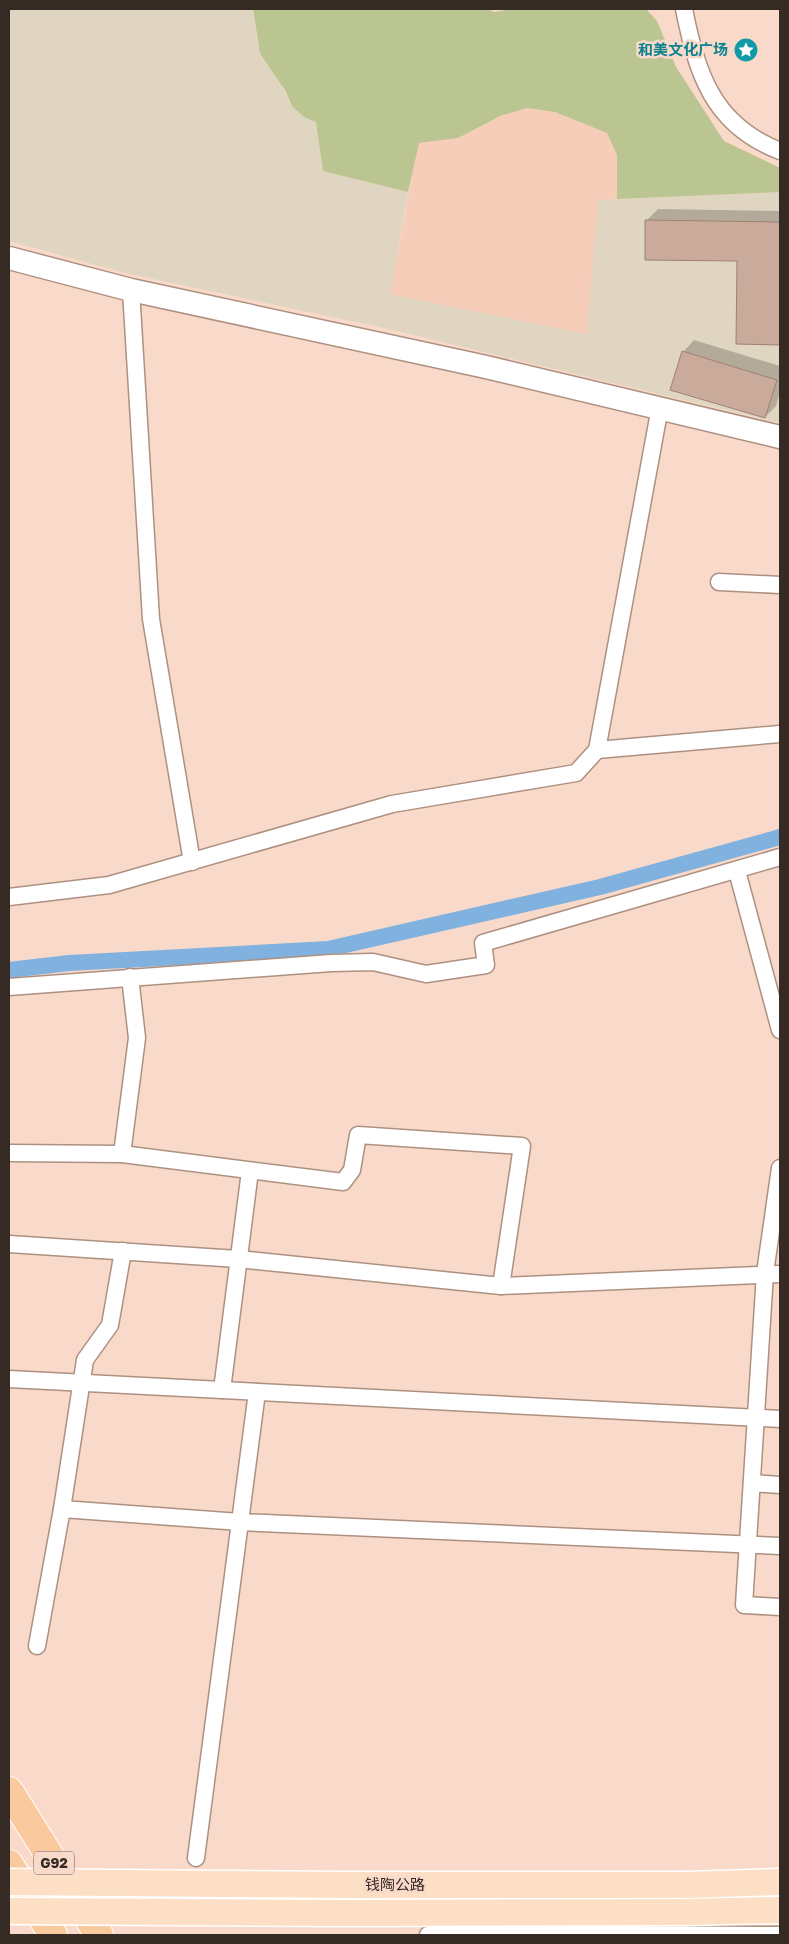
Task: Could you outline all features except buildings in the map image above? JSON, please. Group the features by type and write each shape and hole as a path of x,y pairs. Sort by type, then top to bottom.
{"highway":[{"name":"G92","path":"9,1791 99,1935"},
{"name":"G92","path":"9,1864 52,1933"}],"main road":[{"path":"9,258 131,290 660,407 780,437"},
{"name":"钱陶公路","path":"9,1882 353,1886 780,1882"},
{"name":"钱陶公路","path":"9,1910 346,1913 780,1910"}],"street":[{"path":"684,9 692,50 705,82 721,110 740,130 780,151"},
{"path":"131,290 151,619 192,862"},
{"path":"9,897 109,885 392,804 576,773 597,750 660,407"},
{"path":"719,582 780,585"},
{"path":"597,750 780,734"},
{"path":"9,988 130,977 365,962 373,962 426,974 486,965 483,943 780,857"},
{"path":"737,871 780,1030"},
{"path":"122,1154 137,1038 130,977"},
{"path":"9,1153 122,1154 343,1182 352,1170 358,1135 522,1146 501,1286"},
{"path":"780,1168 772,1273 756,1418 744,1605 780,1607"},
{"path":"222,1390 250,1170"},
{"path":"9,1244 238,1258 501,1286 772,1273"},
{"path":"37,1646 62,1509 83,1383 85,1360 110,1324 123,1251"},
{"path":"9,1379 780,1420"},
{"path":"196,1858 257,1392"},
{"path":"752,1483 780,1485"},
{"path":"62,1509 240,1522 780,1546"},
{"path":"428,1935 446,1933 780,1935"}],"shaded area":[{"path":"9,9 253,9 258,43 292,106 316,122 323,171 408,192 390,294 586,334 598,200 780,192 780,423 384,328 125,273 9,241"},
{"path":"527,108 555,112 607,133 617,155 617,199 598,200 587,334 390,294 418,143 445,139 500,116"}],"green space":[{"path":"253,9 488,9 494,12 514,9 646,9 657,21 676,67 724,141 780,168 780,192 617,199 617,155 607,133 555,112 527,108 500,116 458,138 419,143 408,192 323,171 316,122 304,117 292,106 286,92 260,53"}],"waterway":[{"path":"9,970 69,963 328,949 600,887 780,837"}],"place":[{"name":"和美文化广场","path":"746,50"}]}
